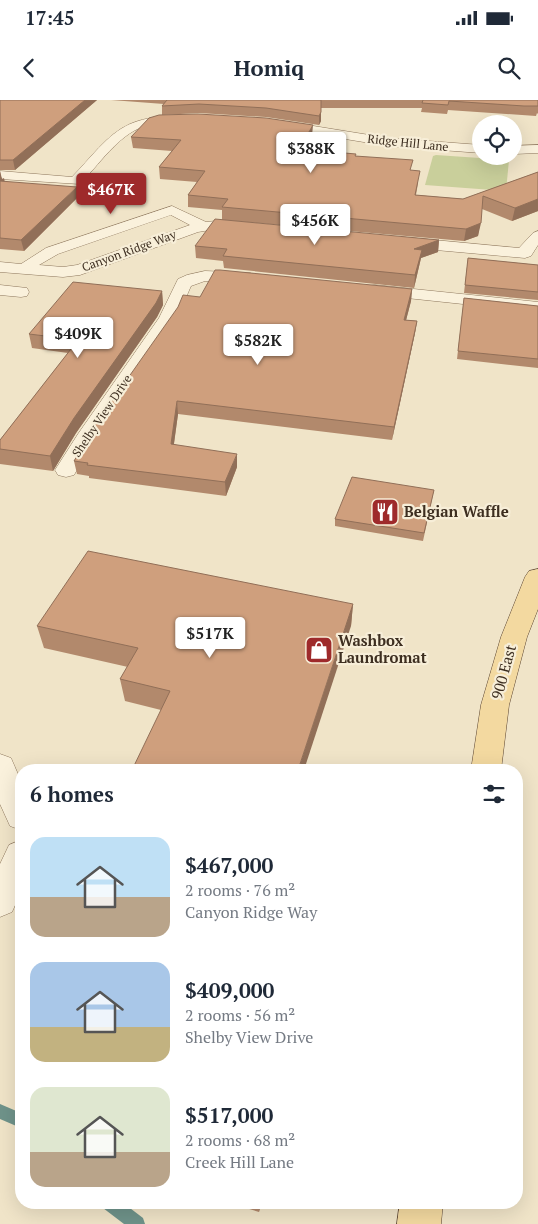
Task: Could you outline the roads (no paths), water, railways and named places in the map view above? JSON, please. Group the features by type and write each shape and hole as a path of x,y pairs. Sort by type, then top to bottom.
{"main road":[{"name":"900 East","path":"487,764 495,705 514,637 538,577"},
{"path":"419,1224 421,1209"}],"street":[{"path":"0,175 74,181 122,133 136,126 160,120 189,119"},
{"name":"Ridge Hill Lane","path":"266,123 388,142 472,148"},
{"path":"522,150 538,149"},
{"name":"Canyon Ridge Way","path":"24,269 52,251 172,210 203,226"},
{"name":"Canyon Ridge Way","path":"0,267 63,272 80,270 203,226 216,225 264,230"},
{"path":"532,254 527,247 538,236"},
{"path":"390,241 532,254"},
{"name":"Shelby View Drive","path":"66,470 88,434 168,318 184,284 193,278 221,275 270,280"},
{"path":"358,289 538,307"},
{"path":"0,290 21,292"},
{"path":"0,767 15,802"},
{"path":"0,901 15,868"}],"waterway":[{"path":"0,1111 15,1118"},
{"path":"118,1209 137,1224"}],"place":[{"name":"Belgian Waffle","path":"385,512"},
{"name":"Washbox Laundromat","path":"319,650"}]}
